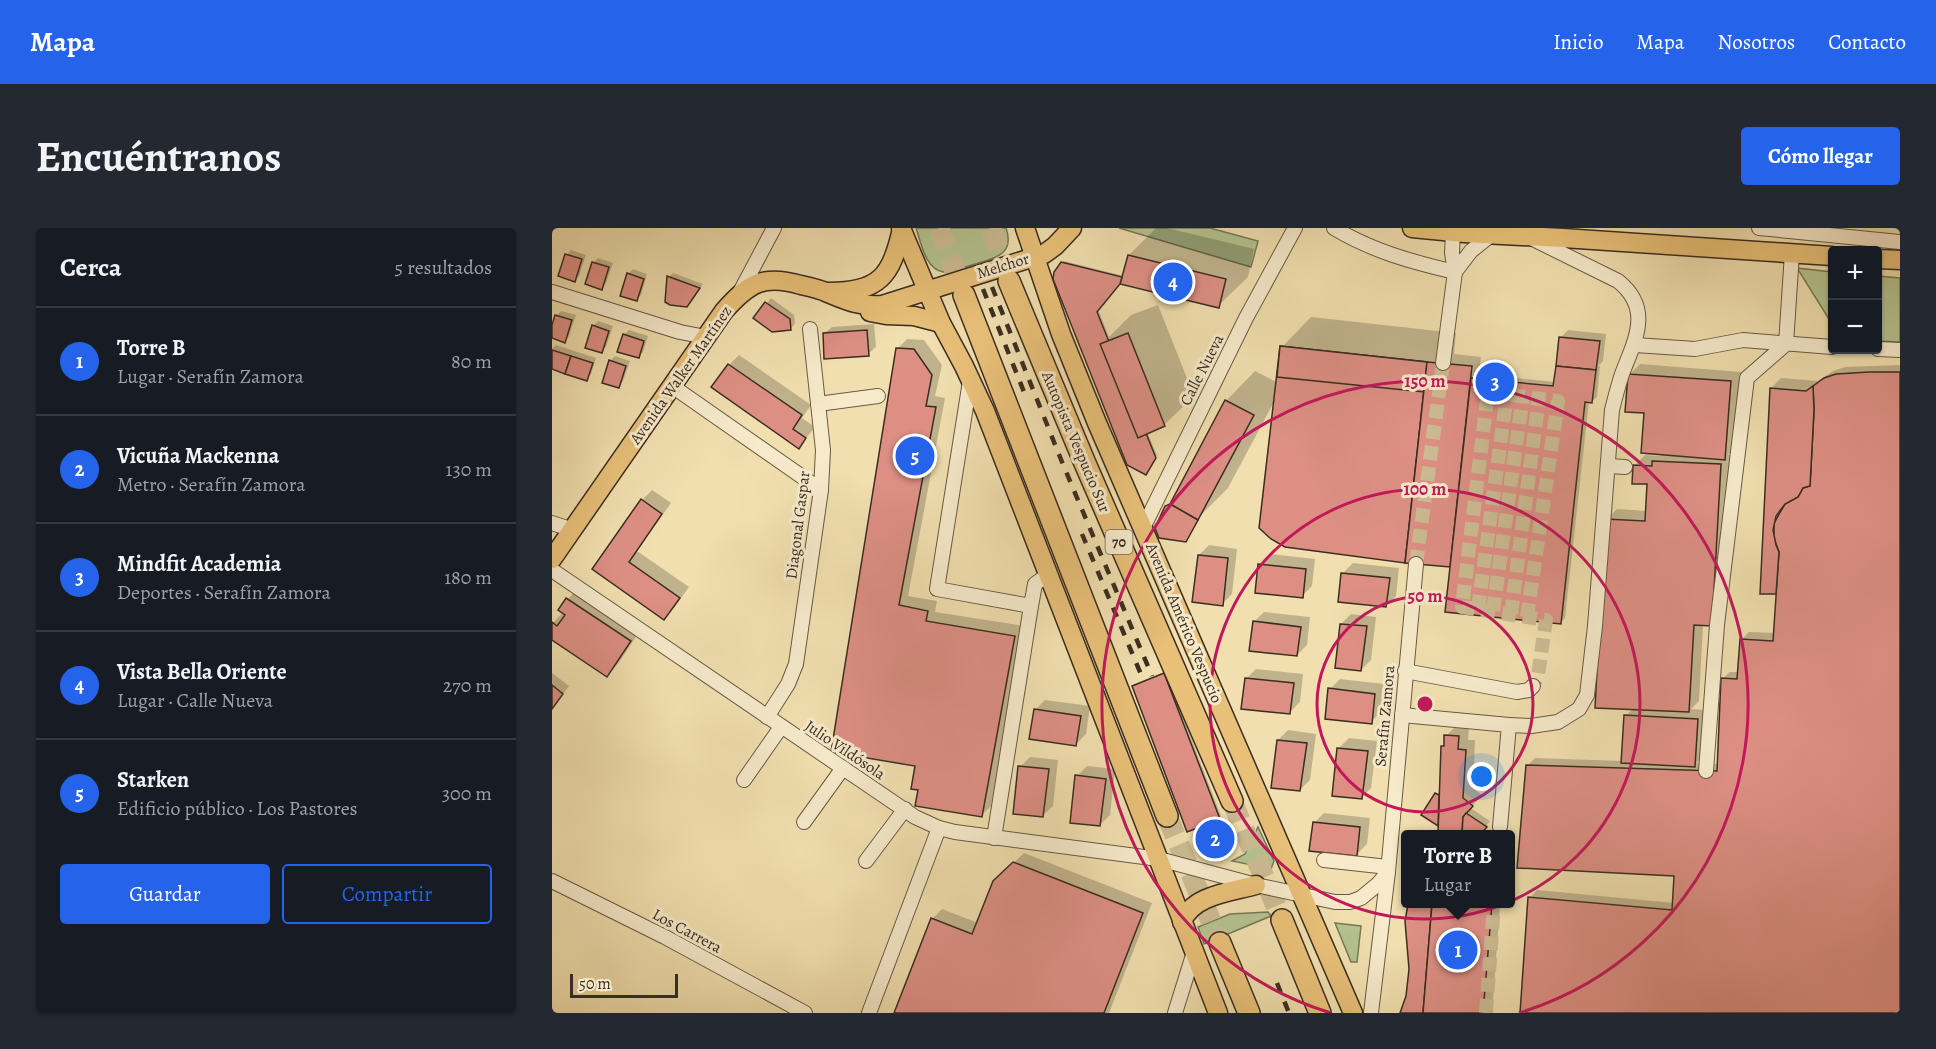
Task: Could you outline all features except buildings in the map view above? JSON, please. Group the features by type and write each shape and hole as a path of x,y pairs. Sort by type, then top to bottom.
{"highway":[{"name":"Autopista Vespucio Sur","path":"1010,281 1084,461 1232,801"},
{"path":"964,296 1167,816"},
{"path":"1282,920 1320,1013"},
{"path":"1220,944 1249,1013"}],"main road":[{"path":"902,228 940,323 985,411 1218,1013"},
{"path":"827,292 852,290 872,285 879,280 892,263 902,228"},
{"name":"Avenida Américo Vespucio","path":"1025,228 1078,378 1353,1013"},
{"name":"Melchor","path":"926,291 1035,257 1055,246 1072,228"},
{"path":"1412,228 1824,256"},
{"path":"1882,259 1900,260"},
{"name":"Avenida Walker Martínez","path":"552,559 706,337 738,295 751,285 773,280 790,282 827,292 846,302 862,305 882,305 926,291"},
{"path":"846,302 872,312 912,315 940,323"},
{"path":"1182,922 1187,911 1200,901 1256,885"}],"street":[{"path":"738,295 774,228"},
{"name":"Calle Nueva","path":"1143,528 1250,310 1295,228"},
{"path":"1334,228 1374,249 1455,272"},
{"path":"1759,228 1817,231 1900,242"},
{"path":"1817,231 1824,256"},
{"path":"1443,363 1455,272 1452,254 1453,232"},
{"path":"1455,272 1471,251 1491,235"},
{"path":"1402,715 1531,726 1558,722 1579,709 1587,695 1595,626 1612,410 1621,376 1635,345 1639,314 1634,299 1624,286 1597,270 1529,237"},
{"path":"1706,771 1716,625 1748,378 1786,344 1792,254"},
{"path":"552,292 680,332 706,337"},
{"name":"Diagonal Gaspar","path":"767,717 788,684 796,664 821,490 823,450 810,329"},
{"path":"1635,345 1695,350 1743,340 1828,347"},
{"path":"1882,349 1900,350"},
{"path":"970,381 937,589 1031,606"},
{"path":"672,386 821,490"},
{"path":"818,404 878,396"},
{"path":"1608,466 1625,467"},
{"path":"552,523 573,530"},
{"name":"Serafín Zamora","path":"1371,1013 1388,869 1416,564"},
{"name":"Julio Vildósola","path":"552,570 781,727 904,809 939,828 994,838 1159,859"},
{"path":"994,838 1035,584 1049,574"},
{"path":"1405,671 1517,692 1529,690 1533,686"},
{"path":"1500,827 1509,725"},
{"path":"744,780 781,727"},
{"path":"804,822 843,768"},
{"path":"866,861 904,809"},
{"path":"869,1013 939,828"},
{"path":"1159,859 1256,885 1335,902 1350,902 1369,893 1388,869"},
{"path":"1324,860 1388,869"},
{"name":"Los Carrera","path":"552,881 665,937 805,1013"},
{"path":"1175,1013 1194,952"}],"green space":[{"path":"916,228 1006,228 1008,244 1002,254 990,260 943,272 932,266 928,260"},
{"path":"1119,228 1210,228 1258,241 1251,267"},
{"path":"1797,268 1828,272 1828,318"},
{"path":"1882,276 1900,278 1900,342 1882,341"},
{"path":"1258,827 1274,861 1271,869 1232,861 1245,854"},
{"path":"1268,912 1271,916 1204,944 1198,927 1230,914"},
{"path":"1335,923 1361,926 1357,962 1351,962"}],"tunnel":[{"path":"939,228 964,295"},
{"path":"991,228 1009,281"},
{"path":"1416,564 1443,363"},
{"path":"1527,617 1558,401 1488,392 1462,607 1546,620 1538,675 1533,686"},
{"path":"1478,609 1507,394"},
{"path":"1493,611 1523,396"},
{"path":"1511,614 1539,398"},
{"path":"1232,801 1282,920"},
{"path":"1167,816 1220,943"},
{"path":"1486,1013 1494,908"}],"railway":[{"path":"992,287 1062,462 1152,676"},
{"path":"983,289 1024,392"},
{"path":"1082,534 1143,679"},
{"path":"1277,983 1289,1013"}],"place":[{"name":"Vista Bella Oriente","path":"1173,282"},
{"name":"Mindfit Academia","path":"1495,382"},
{"name":"Starken","path":"915,456"},
{"name":"Vicuña Mackenna","path":"1215,839"},
{"name":"Torre B","path":"1458,950"}]}
